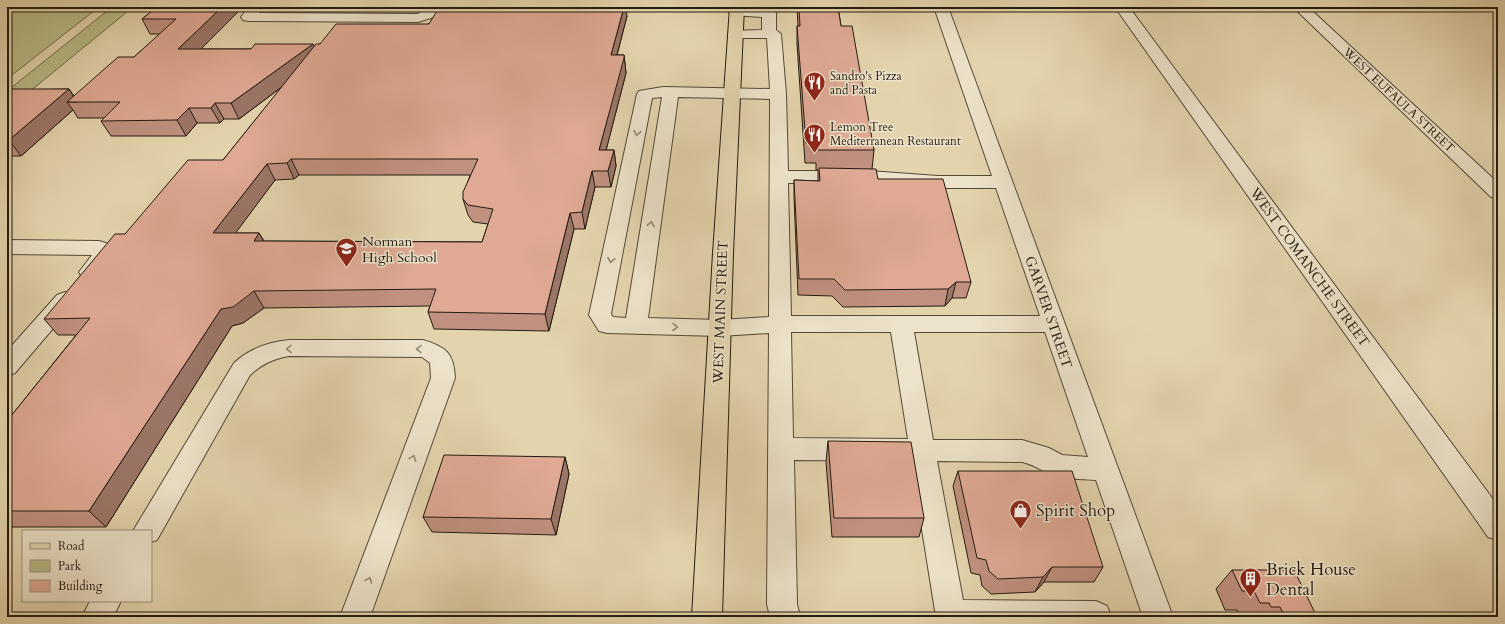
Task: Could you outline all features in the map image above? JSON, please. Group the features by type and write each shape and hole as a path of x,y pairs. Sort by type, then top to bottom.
{"main road":[{"name":"WEST MAIN STREET","path":"707,617 720,328 737,10"}],"street":[{"path":"256,7 248,17 418,18 427,16 437,7"},
{"name":"GARVER STREET","path":"941,7 1158,617"},
{"name":"WEST COMANCHE STREET","path":"1122,7 1498,528"},
{"name":"WEST EUFAULA STREET","path":"1300,7 1498,193"},
{"path":"737,10 769,10 769,34"},
{"path":"735,34 774,34 778,94 782,604 785,617"},
{"path":"778,94 671,92 645,94 600,315 607,325 720,328 780,324 1054,324"},
{"path":"636,326 671,92"},
{"path":"779,177 869,177 938,182 1003,182"},
{"path":"7,247 99,248 105,253 7,367"},
{"path":"901,324 951,616 1096,616"},
{"path":"148,530 242,369 255,358 277,349 289,348 423,349 432,351 440,358 443,367 443,378 355,617"},
{"path":"781,449 1022,451 1040,456 1057,465 1070,468 1105,469"},
{"path":"96,617 105,602"}],"green space":[{"path":"7,7 99,7 7,79"},
{"path":"112,7 133,7 7,110 7,91"}],"building":[{"path":"157,7 222,7 178,49 251,49 255,44 313,44 231,103 215,103 211,108 189,108 177,120 101,121 120,102 67,102 118,57 134,57 176,19 142,19"},
{"path":"567,7 624,7 611,55 624,55 624,58 599,150 614,150 608,171 592,171 582,212 570,213 545,314 428,312 436,289 254,291 233,307 221,309 89,511 7,511 7,421 90,318 44,319 115,234 125,234 188,160 223,160 316,44 320,44 336,24 429,24 438,9 567,9","holes":["291,159 478,159 463,192 463,199 468,205 493,209 482,242 254,241 259,233 213,233 267,164 287,163"]},
{"path":"799,7 838,7 841,26 852,26 874,150 818,150 817,143 806,143 797,26 800,26"},
{"path":"69,89 9,140 7,140 7,90"},
{"path":"819,168 876,169 878,179 943,179 971,282 956,282 948,289 845,290 834,279 799,279 794,180 820,181"},
{"path":"828,441 911,442 924,518 834,518"},
{"path":"444,455 565,457 551,519 423,517"},
{"name":"Spirit Shop","path":"958,471 1072,471 1103,567 1052,567 1043,577 998,579 989,571 986,560 977,558"},
{"path":"1232,570 1294,570 1317,617 1285,617 1280,607 1271,607 1269,603 1260,603 1254,591 1242,591"}],"place":[{"name":"Sandro's Pizza and Pasta","path":"814,102"},
{"name":"Lemon Tree Mediterranean Restaurant","path":"815,154"},
{"name":"Norman High School","path":"346,268"},
{"name":"Spirit Shop","path":"1020,530"},
{"name":"Brick House Dental","path":"1250,598"}]}
